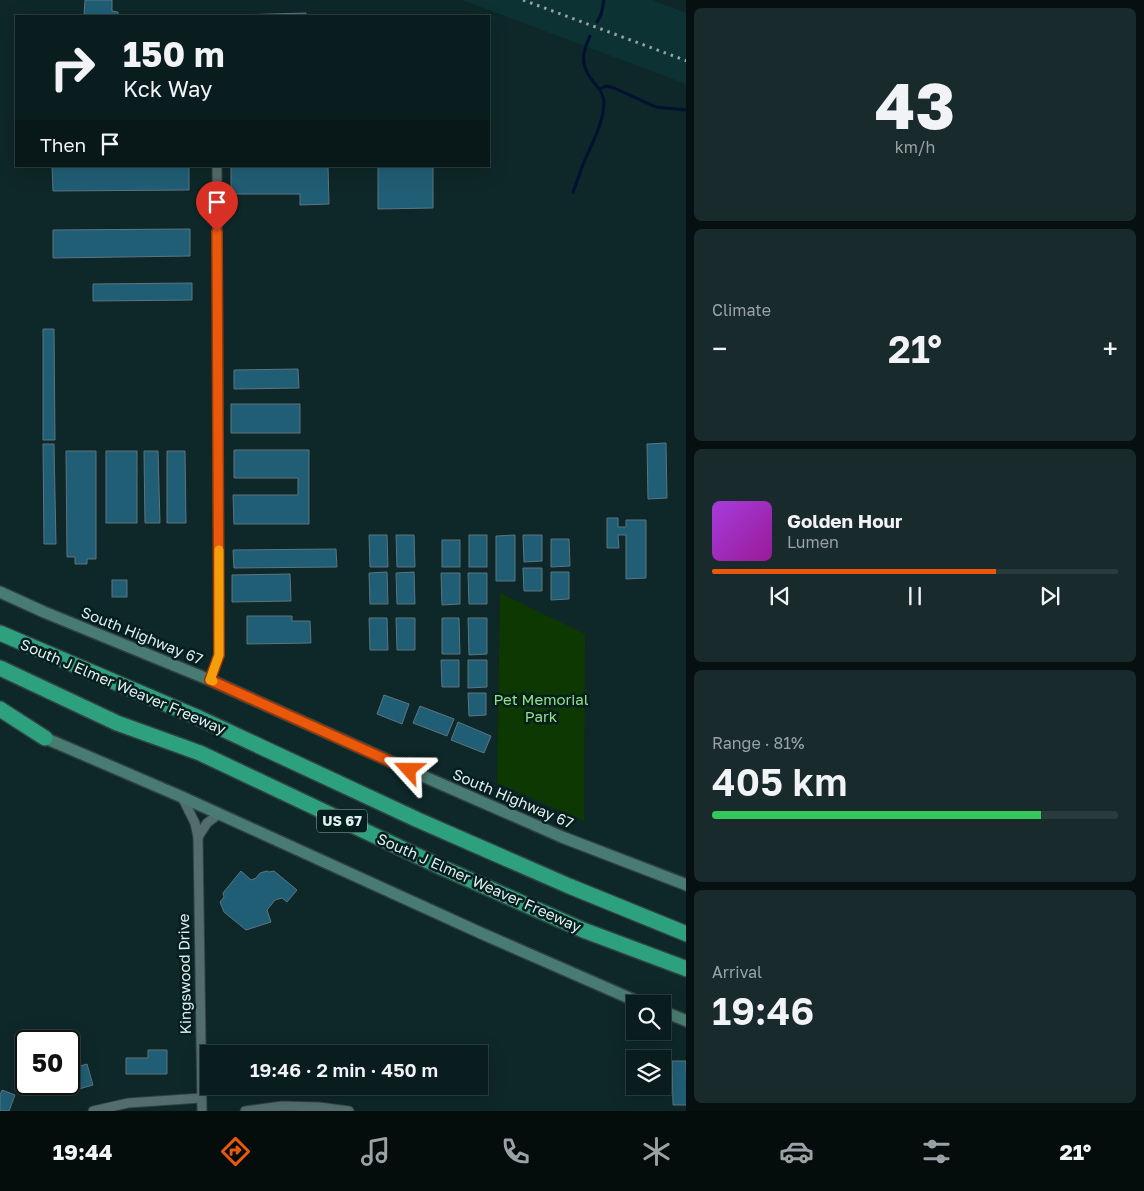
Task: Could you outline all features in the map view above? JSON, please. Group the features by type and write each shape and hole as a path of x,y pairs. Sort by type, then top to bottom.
{"highway":[{"name":"South J Elmer Weaver Freeway","path":"0,633 199,718 418,820 569,886 686,934"},
{"name":"South J Elmer Weaver Freeway","path":"0,668 117,723 200,754 583,930 686,969"},
{"path":"0,709 45,738"}],"main road":[{"name":"South Highway 67","path":"0,592 210,680 425,778 553,833 686,885"},
{"path":"0,718 182,797 483,934 626,997"},
{"path":"671,1015 686,1021"}],"street":[{"path":"210,680 219,655 217,167"},
{"name":"Kingswood Drive","path":"182,797 195,823 198,837 202,1111"},
{"path":"198,837 206,823 219,814"},
{"path":"93,1111 128,1103 201,1098"},
{"path":"245,1111 282,1106 319,1107 349,1111"}],"shaded area":[{"path":"462,0 652,0 686,13 686,84"}],"green space":[{"name":"Pet Memorial Park","path":"500,593 585,634 584,821 497,783"}],"building":[{"path":"85,0 112,0 112,11 118,12 118,15 84,15"},
{"path":"306,13 306,15 238,15"},
{"path":"52,167 189,167 189,190 53,191"},
{"path":"231,167 328,167 329,204 300,205 300,194 231,194"},
{"path":"378,167 433,167 433,208 378,209"},
{"path":"190,229 190,256 53,258 53,230"},
{"path":"192,283 192,300 93,301 93,284"},
{"path":"43,329 54,329 55,440 43,440"},
{"path":"298,369 299,388 234,389 234,370"},
{"path":"231,404 300,404 300,433 231,433"},
{"path":"666,443 667,498 648,499 647,444"},
{"path":"43,444 54,444 56,544 44,544"},
{"path":"234,450 309,450 309,524 234,524 233,495 298,495 298,478 234,478"},
{"path":"66,451 96,451 96,559 87,559 87,564 75,564 75,557 67,557"},
{"path":"106,451 137,451 137,523 106,523"},
{"path":"144,451 158,451 160,523 145,523"},
{"path":"167,451 185,451 186,523 167,523"},
{"path":"607,518 618,518 618,527 626,527 626,520 646,520 646,578 626,579 626,535 618,535 619,548 607,548"},
{"path":"369,535 387,535 388,567 370,567"},
{"path":"396,535 414,535 415,567 397,567"},
{"path":"469,535 487,535 487,567 469,567"},
{"path":"515,535 515,581 496,581 496,536"},
{"path":"523,535 542,535 542,561 524,562"},
{"path":"551,539 569,539 570,566 551,567"},
{"path":"442,540 460,540 460,567 442,567"},
{"path":"336,549 337,567 234,568 233,550"},
{"path":"523,568 542,568 542,591 524,591"},
{"path":"387,572 388,604 370,604 369,573"},
{"path":"414,572 415,604 397,604 396,573"},
{"path":"551,572 569,572 569,599 551,600"},
{"path":"441,573 460,573 460,604 442,605"},
{"path":"468,573 487,573 487,604 469,604"},
{"path":"290,574 291,601 232,602 232,575"},
{"path":"112,580 127,580 127,597 112,597"},
{"path":"247,616 292,616 292,621 310,621 311,643 247,644"},
{"path":"369,618 387,618 388,650 370,650"},
{"path":"396,618 415,618 415,650 397,650"},
{"path":"442,618 459,618 460,654 442,654"},
{"path":"468,618 487,618 487,654 469,655"},
{"path":"441,660 459,660 459,687 442,687"},
{"path":"468,660 487,660 487,687 468,688"},
{"path":"468,693 486,693 486,715 469,716"},
{"path":"384,695 409,704 402,724 377,714"},
{"path":"420,706 454,719 447,736 413,723"},
{"path":"458,722 491,736 484,753 451,740"},
{"path":"241,871 251,880 260,873 274,871 297,890 287,902 282,898 275,900 267,910 271,922 246,930 224,912 220,902 224,897 223,893"},
{"path":"148,1050 167,1050 167,1074 126,1074 126,1058 148,1058"},
{"path":"672,1061 686,1061 686,1105 673,1105"},
{"path":"87,1064 93,1085 80,1089 80,1066"},
{"path":"2,1090 15,1095 9,1111 0,1111 0,1095"}],"waterway":[{"path":"597,22 601,15 604,0"},
{"path":"573,192 597,134 602,119 604,103 603,96 588,74 584,64 585,48 590,36"},
{"path":"600,89 606,86 656,107 686,110"}],"railway":[{"path":"523,0 686,61"}],"slow traffic":[{"path":"213,681 210,680 219,655 219,550"}],"route":[{"path":"217,232 219,655 210,680 409,770"}]}
